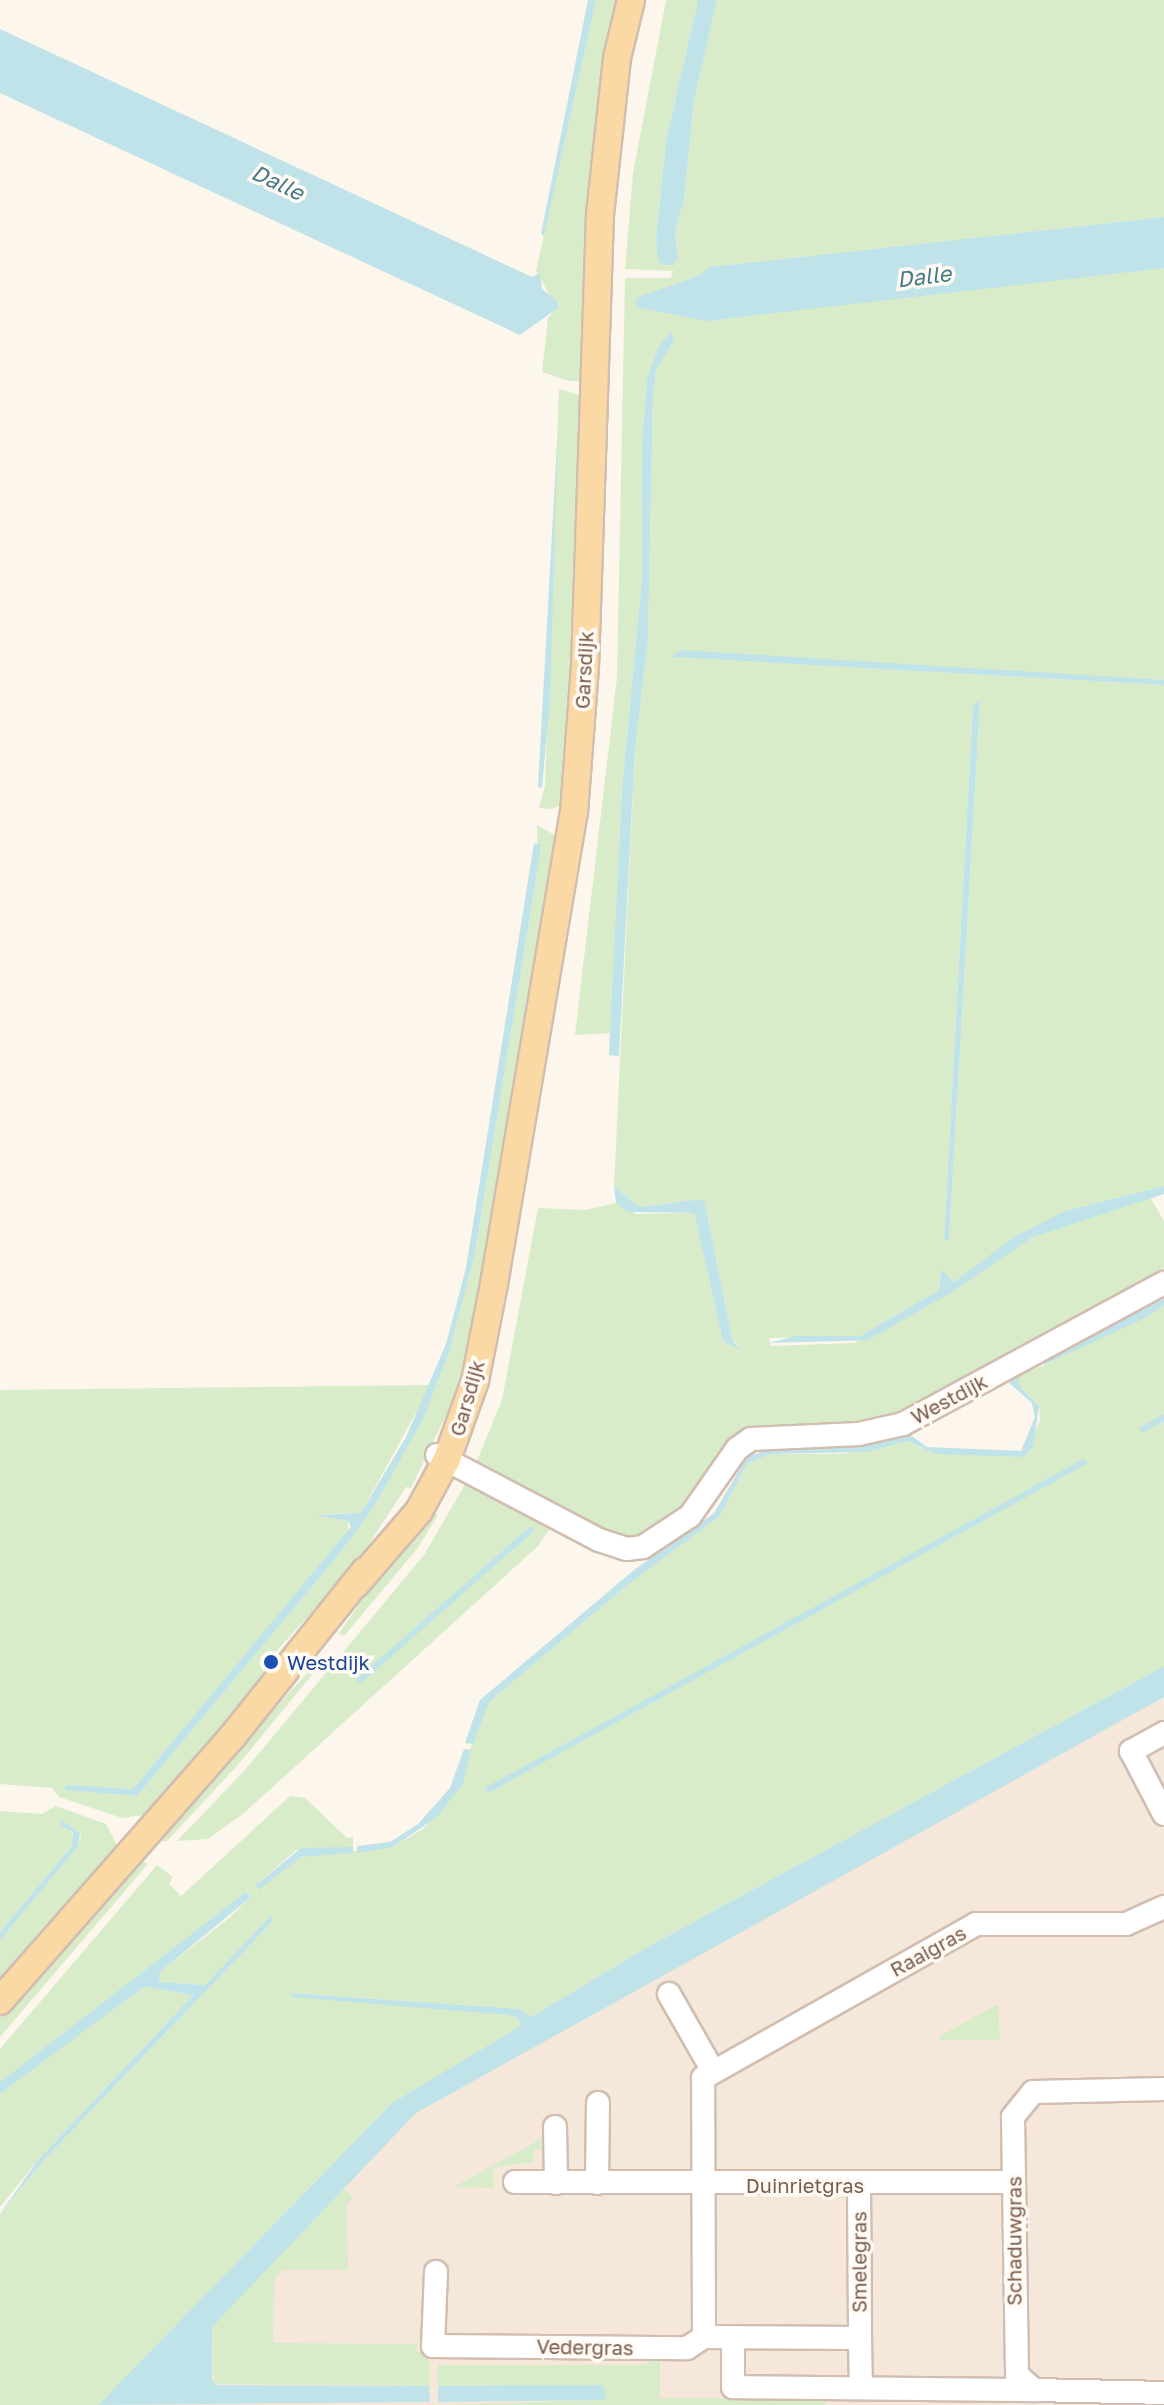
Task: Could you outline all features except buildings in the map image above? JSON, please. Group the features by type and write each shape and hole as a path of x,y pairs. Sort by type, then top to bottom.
{"main road":[{"name":"Garsdijk","path":"442,1457 475,1381 574,813 585,667 600,215 617,58 631,0"},
{"path":"0,2001 232,1737 356,1584 442,1457"}],"street":[{"name":"Westdijk","path":"442,1457 599,1540 627,1549 643,1547 690,1516 737,1449 751,1439 859,1434 903,1424 1164,1283"},
{"path":"1164,1733 1131,1751 1164,1814"},
{"name":"Raaigras","path":"713,2071 976,1924 1126,1924 1164,1907"},
{"path":"669,1994 713,2071 703,2078 704,2337"},
{"name":"Schaduwgras","path":"1034,2390 1021,2382 1015,2366 1013,2117 1033,2092 1164,2089"},
{"path":"597,2183 598,2103"},
{"path":"555,2127 556,2183"},
{"name":"Duinrietgras","path":"515,2182 859,2185 1014,2182"},
{"name":"Smelegras","path":"859,2185 860,2338"},
{"name":"Vedergras","path":"436,2272 433,2346 687,2348 704,2337 860,2338"},
{"path":"860,2338 861,2388"},
{"path":"733,2339 733,2387 1164,2393"}],"shaded area":[{"path":"1164,1691 1164,2405 130,2405 421,2107"}],"green space":[{"path":"596,0 624,0 586,374 581,381 569,381 542,372 548,318 557,308 536,271"},
{"path":"666,0 698,0 666,141 656,238 678,258 675,232 684,200 694,101 717,0 1164,0 1164,217 710,267 700,275 637,298 1051,279 1164,268 1164,680 672,657 1164,685 1164,1186 1065,1211 954,1282 941,1269 939,1290 860,1336 769,1338 771,1346 854,1343 1031,1238 1150,1197 1164,1221 1164,1268 893,1414 862,1424 769,1428 690,1508 630,1544 476,1463 502,1400 538,1208 585,1210 616,1203 636,1214 694,1213 723,1341 739,1346 732,1339 705,1204 700,1199 640,1207 614,1187 635,748 648,641 653,396 656,370 675,339 671,332 647,379 642,439 642,578 622,789 611,1033 575,1035 617,678 625,278 671,278 673,271 625,269 633,173","holes":["980,703 949,1240 944,1240 973,704"]},
{"path":"559,389 583,396 578,651 562,805 551,809 539,808 545,786"},
{"path":"537,825 558,837 475,1332 448,1411 411,1488 406,1487 358,1561 261,1668 264,1672 225,1731 151,1814 122,1818 59,1797 52,1788 0,1784 0,1390 431,1385 361,1513 321,1514 348,1521 348,1532 133,1789 66,1785 64,1790 137,1796 340,1553 374,1507 423,1418 449,1353 475,1253 538,867"},
{"path":"1164,1305 1164,1666 651,1945 531,2017 520,2009 292,1993 508,2015 518,2018 522,2027 392,2103 98,2405 0,2405 0,2214 44,2160 274,1920 271,1917 205,1985 159,1982 160,1972 251,1897 247,1892 0,2082 0,2049 157,1865 173,1877 169,1884 181,1896 290,1796 305,1798 347,1838 353,1837 353,1847 296,1850 255,1886 258,1890 300,1857 393,1847 423,1829 463,1784 475,1729 489,1702 624,1588 720,1516 747,1464 769,1454 843,1454 907,1441 921,1448 1023,1457 1040,1420 1039,1406 1020,1387 1016,1374 1045,1365"},
{"path":"467,1481 551,1527 538,1546 243,1814 208,1839 177,1841 245,1770 424,1555"},
{"path":"427,1509 438,1515 417,1549 344,1636 339,1633"},
{"path":"308,1672 312,1675 237,1766 166,1842 161,1840 161,1832"},
{"path":"56,1806 106,1824 117,1845 0,1989 0,1940 81,1838 80,1833 67,1827 75,1837 72,1846 0,1932 0,1811 42,1814"},
{"path":"139,1859 148,1864 0,2037 0,2016"},
{"path":"144,1987 193,1995 38,2160 0,2207 0,2094"},
{"path":"998,2004 1000,2040 940,2040 940,2036"},
{"path":"548,2135 548,2149 534,2149 534,2162 494,2167 494,2188 454,2187"},
{"path":"343,2188 353,2197 347,2204 348,2270 283,2270 274,2279 273,2343 417,2344 417,2352 429,2352 429,2386 214,2384 212,2326"},
{"path":"648,2351 660,2351 660,2398 825,2398 825,2405 438,2405 606,2400 602,2385 438,2386 438,2365 647,2365"}],"water":[{"path":"588,0 596,0 544,236 541,234"},
{"path":"698,0 717,0 694,101 684,200 675,232 678,258 673,265 664,265 658,262 656,238 666,141"},
{"name":"Dalle","path":"0,29 532,277 540,273 542,289 557,301 558,308 520,335 0,93"},
{"name":"Dalle","path":"1164,217 1164,268 706,321 636,307 636,298 700,275 709,267"},
{"path":"671,332 675,339 656,370 653,396 648,641 635,748 619,1056 609,1055 622,789 642,578 642,439 647,379 659,345"},
{"path":"558,425 550,700 542,788 538,787"},
{"path":"681,650 1164,680 1164,685 671,657"},
{"path":"980,702 949,1241 944,1240 973,704"},
{"path":"534,843 541,845 538,867 475,1253 449,1353 423,1419 374,1507 340,1553 137,1796 64,1790 66,1785 133,1789 351,1527 348,1521 314,1515 361,1513 406,1437 446,1344 466,1268"},
{"path":"1164,1186 1164,1194 1031,1238 954,1291 868,1340 769,1343 795,1336 860,1336 939,1290 941,1269 954,1282 1014,1237 1065,1211"},
{"path":"614,1187 640,1207 701,1199 705,1204 732,1339 740,1350 723,1341 694,1213 629,1212 616,1203"},
{"path":"1164,1299 1164,1305 1147,1317 1044,1365 1042,1360"},
{"path":"1018,1374 1020,1387 1039,1406 1033,1447 1023,1457 936,1454 907,1441 867,1452 770,1454 747,1464 720,1516 624,1588 489,1702 473,1744 465,1743 480,1700 634,1570 714,1513 747,1457 770,1449 827,1449 909,1434 927,1447 1021,1451 1035,1417 1032,1403 1009,1383"},
{"path":"1164,1666 1164,1697 416,2113 212,2327 212,2380 217,2385 429,2386 430,2402 98,2405 392,2103 521,2026 518,2018 508,2015 292,1997 291,1993 520,2009 531,2017 651,1945"},
{"path":"464,1749 471,1750 463,1784 437,1817 393,1847 357,1853 357,1846 390,1842 418,1824 450,1788"},
{"path":"60,1819 80,1833 78,1846 0,1940 0,1932 72,1846 73,1832 60,1825"},
{"path":"353,1847 353,1853 301,1857 259,1890 255,1886 301,1848"},
{"path":"246,1892 251,1897 160,1972 159,1982 205,1985 271,1916 274,1920 44,2160 0,2214 38,2160 193,1995 144,1987 0,2094 0,2082"},
{"path":"603,2385 606,2400 438,2402 438,2386"}],"waterway":[{"path":"1143,1429 1164,1418"},
{"path":"489,1789 1084,1462"},
{"path":"360,1680 531,1530"}],"place":[{"name":"Westdijk","path":"271,1662"}]}
